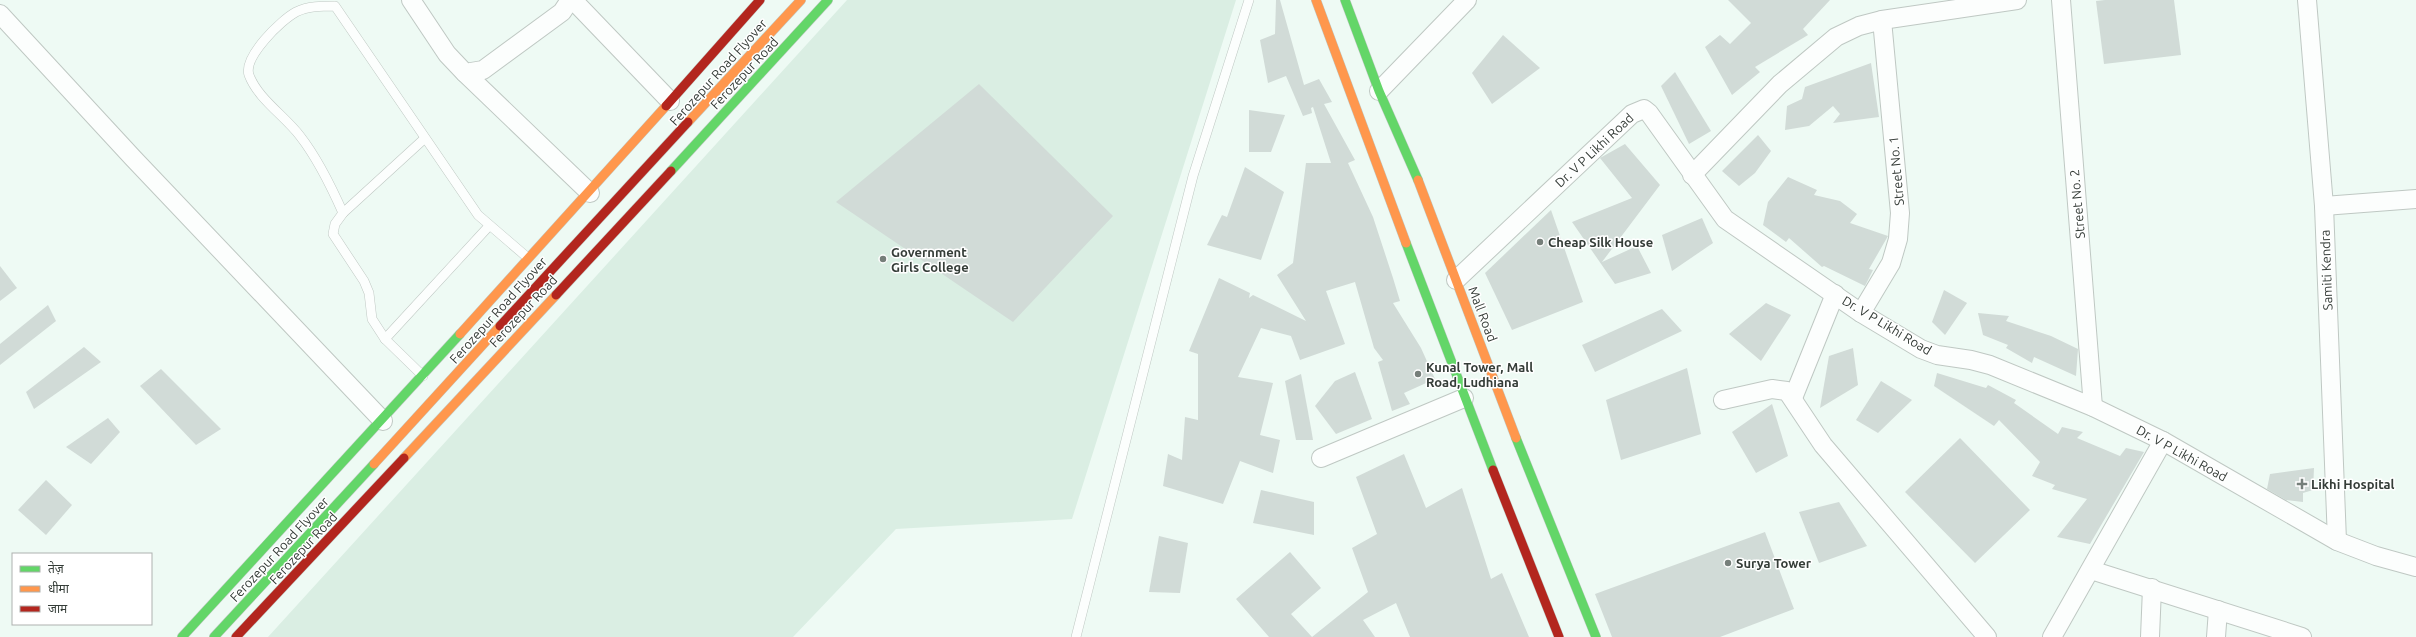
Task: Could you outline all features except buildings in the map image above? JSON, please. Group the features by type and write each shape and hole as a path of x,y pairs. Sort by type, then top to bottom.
{"main road":[{"path":"182,637 383,421 590,193 760,0"},
{"name":"Ferozepur Road Flyover","path":"214,637 800,0"},
{"name":"Ferozepur Road","path":"236,637 424,438 828,0"},
{"path":"1316,0 1464,398 1559,637"},
{"name":"Mall Road","path":"1345,0 1379,92 1424,194 1456,280 1596,637"}],"street":[{"path":"411,0 447,54 590,193"},
{"path":"465,72 483,70 562,12 572,0 670,101"},
{"path":"1379,92 1467,0"},
{"path":"1692,175 1780,84 1836,37 1859,26 1882,20 2017,0"},
{"name":"Street No. 2","path":"2061,0 2093,407"},
{"name":"Samiti Kendra","path":"2307,0 2324,206 2337,541"},
{"path":"0,14 133,158 383,421"},
{"name":"Street No. 1","path":"1860,313 1891,263 1898,233 1900,213 1882,20"},
{"name":"Dr. V P Likhi Road","path":"1456,280 1638,110 1644,109 1649,113 1725,219 1734,228 1835,294 1860,313 1932,353 1990,366 2093,407 2162,441 2337,541 2376,556 2416,567"},
{"path":"2324,206 2416,199"},
{"path":"1793,398 1835,294"},
{"path":"1723,400 1782,389 1793,398 1823,445 1987,637"},
{"path":"1321,458 1464,398"},
{"path":"2052,637 2091,570 2162,441"},
{"path":"2091,570 2152,588 2302,637"},
{"path":"2150,637 2152,588"},
{"path":"2216,637 2218,610"}],"lane":[{"path":"1076,637 1193,176 1249,0"},
{"path":"343,213 314,154 256,86 249,74 248,67 250,60 262,43 284,20 306,8 333,3 424,139 478,215 529,259"},
{"path":"423,376 385,339 372,320 369,293 364,281 333,234 335,224 343,213 424,139"},
{"path":"385,339 489,226"}],"shaded area":[{"name":"Government Girls College","path":"847,0 1236,0 1072,519 896,529 793,637 268,637"}],"traffic: fast":[{"path":"671,171 828,0"},
{"path":"1345,0 1379,91 1418,180"},
{"path":"1406,243 1493,470"},
{"path":"182,637 460,334"},
{"path":"1516,438 1596,637"},
{"path":"214,637 374,464"}],"traffic: slow":[{"path":"688,122 801,0"},
{"path":"1316,0 1406,243"},
{"path":"460,334 666,106"},
{"path":"1418,180 1516,438"},
{"path":"404,458 556,295"},
{"path":"374,464 500,326"}],"traffic: jam":[{"path":"666,106 760,0"},
{"path":"500,326 688,122"},
{"path":"556,295 671,171"},
{"path":"236,637 404,458"},
{"path":"1493,470 1559,637"}],"place":[{"name":"Cheap Silk House","path":"1540,242"},
{"name":"Government Girls College","path":"883,259"},
{"name":"Kunal Tower, Mall Road, Ludhiana","path":"1418,374"},
{"name":"Likhi Hospital","path":"2302,484"},
{"name":"Surya Tower","path":"1728,563"}]}
